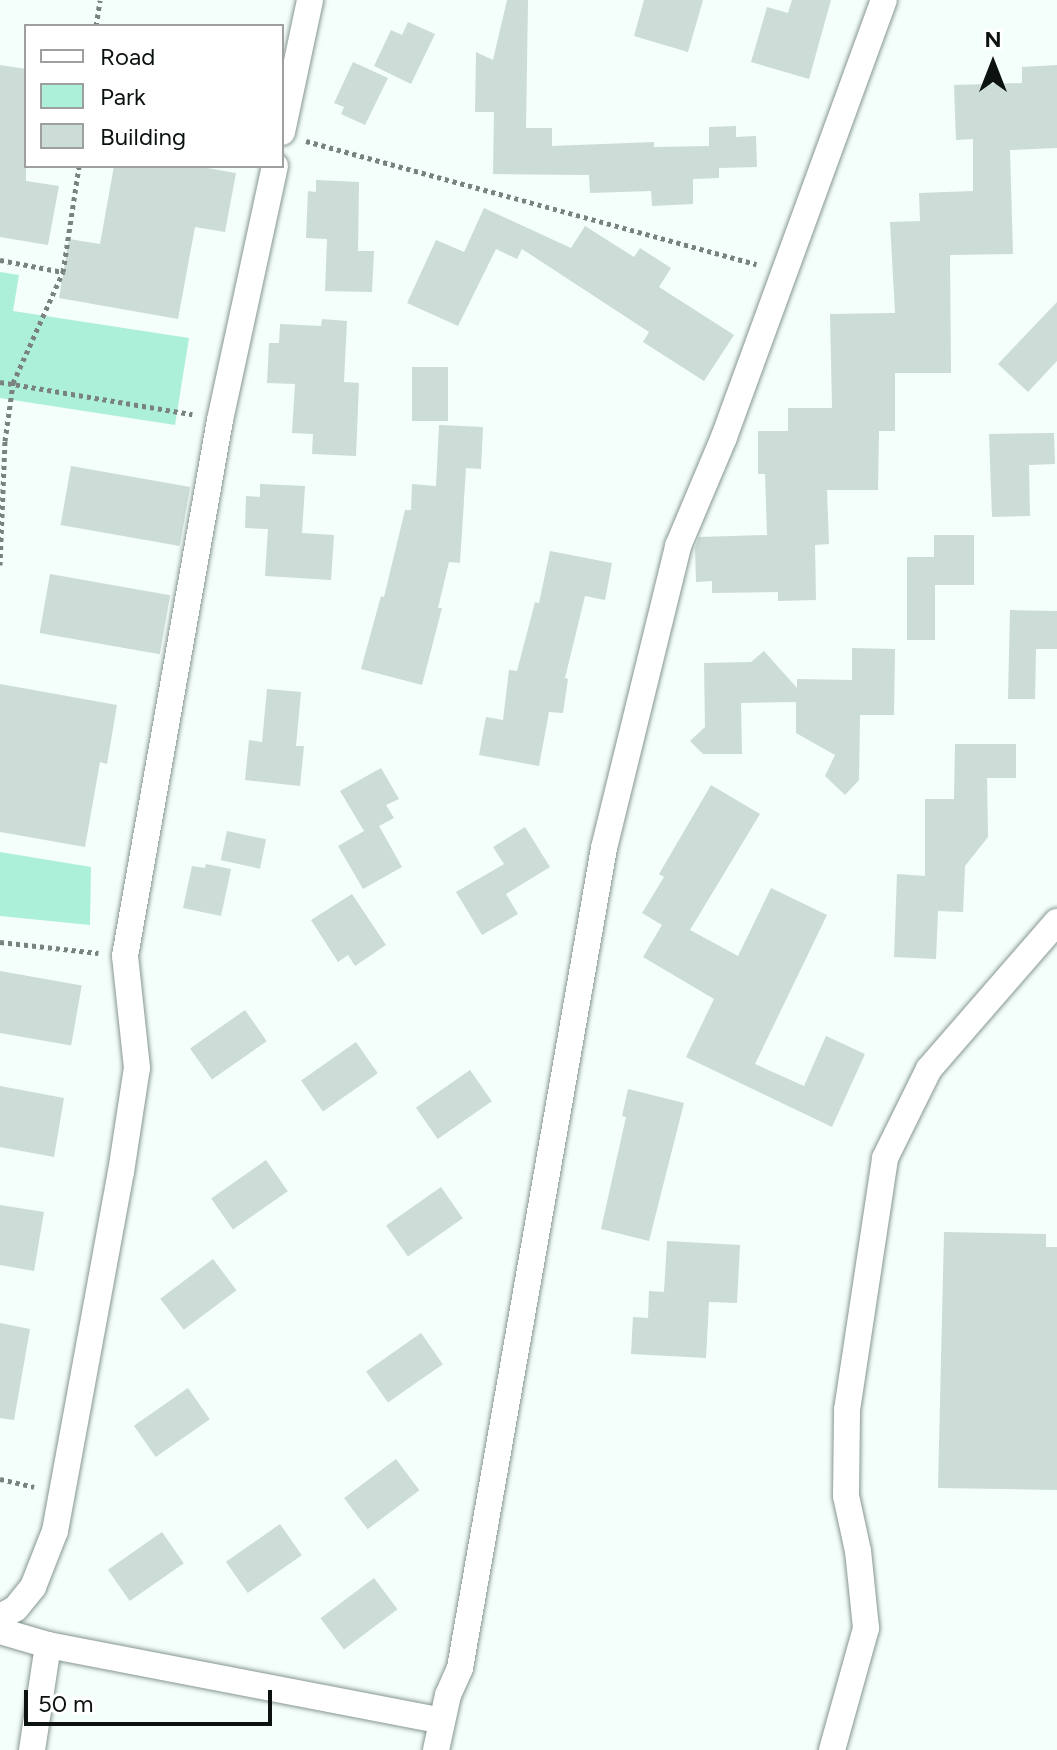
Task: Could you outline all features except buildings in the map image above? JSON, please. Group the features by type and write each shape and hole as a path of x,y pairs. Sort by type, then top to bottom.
{"street":[{"path":"290,135 310,0"},
{"path":"436,1750 460,1668 604,848 678,546 724,437 884,0"},
{"path":"0,1617 16,1608 33,1587 46,1560 121,1172 137,1068 125,956 220,420 275,168"},
{"path":"832,1750 866,1628 858,1551 846,1496 847,1410 885,1158 929,1069 1057,922"},
{"path":"0,1631 48,1645 442,1721"},
{"path":"32,1750 48,1645"}],"path":[{"path":"96,24 100,0"},
{"path":"290,135 783,271"},
{"path":"0,565 5,441 13,383 63,272 79,168"},
{"path":"0,260 63,272"},
{"path":"0,382 220,420"},
{"path":"0,942 125,956"},
{"path":"0,1479 59,1492"}],"green space":[{"path":"0,272 19,275 13,311 189,338 175,425 0,398"},
{"path":"0,852 91,867 90,925 0,916"}]}
